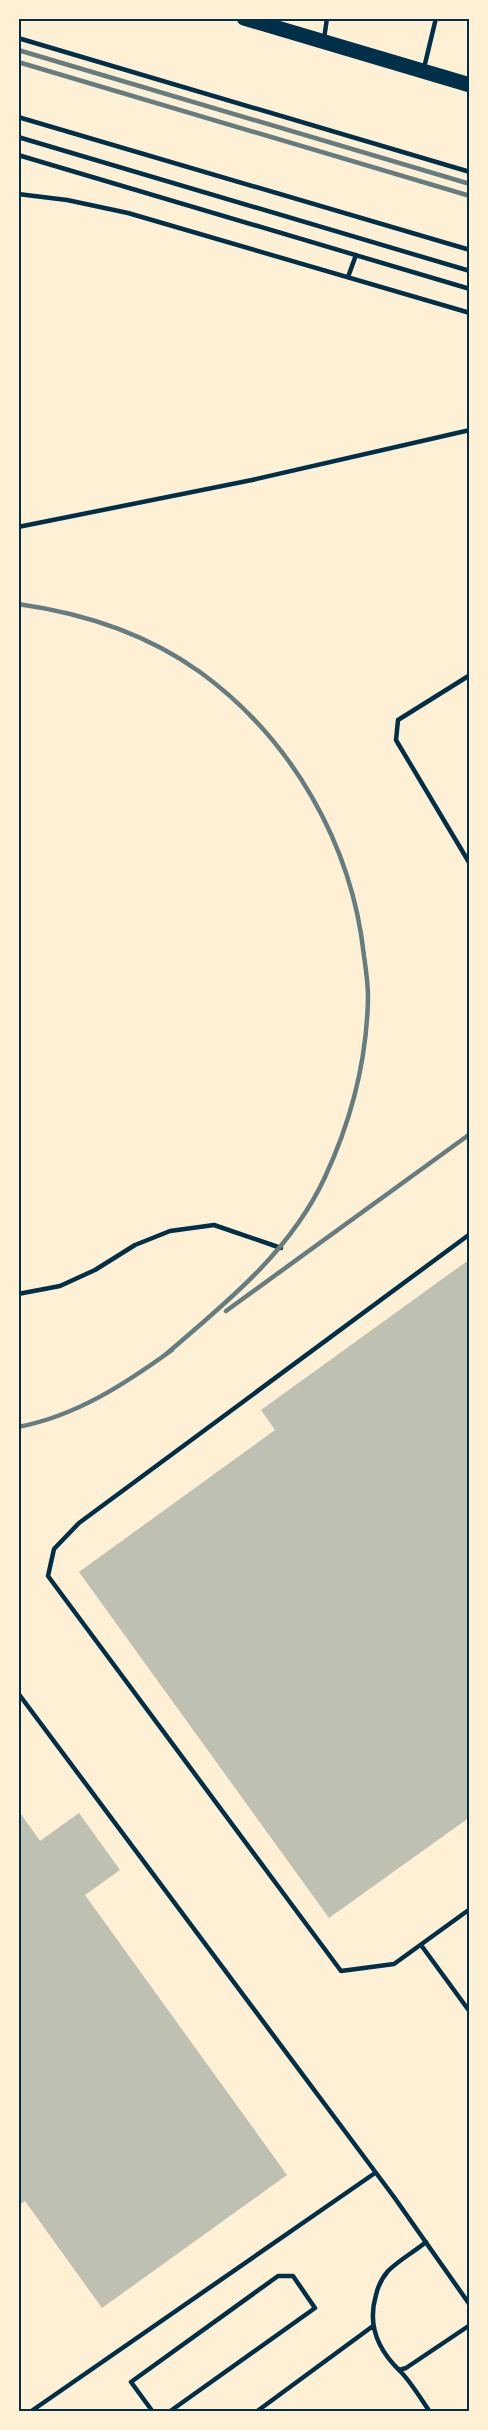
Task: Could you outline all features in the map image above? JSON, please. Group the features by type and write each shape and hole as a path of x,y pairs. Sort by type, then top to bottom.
{"main road":[{"path":"244,18 470,85"}],"lane":[{"path":"324,42 327,18"},
{"path":"423,71 436,18"},
{"path":"18,38 470,172"},
{"path":"18,117 470,250"},
{"path":"18,137 470,271"},
{"path":"18,155 470,289"},
{"path":"18,194 67,200 128,213 470,313"},
{"path":"348,277 356,255"},
{"path":"18,527 252,480 470,430"},
{"path":"470,675 398,720 396,740 470,864"},
{"path":"18,1294 60,1286 135,1245 170,1231 214,1225 280,1248"},
{"path":"470,1234 79,1523 54,1549 48,1576 341,1971 394,1965 470,1909"},
{"path":"18,1693 426,2242 470,2305"},
{"path":"421,1945 470,2012"},
{"path":"30,2412 375,2173"},
{"path":"426,2242 389,2270 379,2283 372,2307 373,2326 378,2343 387,2358 399,2370 430,2412"},
{"path":"153,2412 131,2382 278,2276 293,2276 315,2308 169,2412"},
{"path":"399,2370 406,2368 470,2325"},
{"path":"256,2412 373,2326"}],"building":[{"path":"470,1259 470,1817 329,1918 79,1572 275,1430 261,1410"},
{"path":"18,1810 40,1841 79,1813 120,1870 85,1895 287,2175 102,2308 25,2201 18,2206"}],"railway":[{"path":"18,50 470,184"},
{"path":"18,62 470,196"},
{"path":"18,604 90,619 136,636 180,659 233,699 263,729 289,762 312,797 331,835 346,874 357,914 368,987 365,1043 350,1112 325,1177 311,1204 276,1252 211,1316 165,1355"},
{"path":"226,1311 470,1134"},
{"path":"18,1427 80,1407 136,1375 172,1350"}]}
